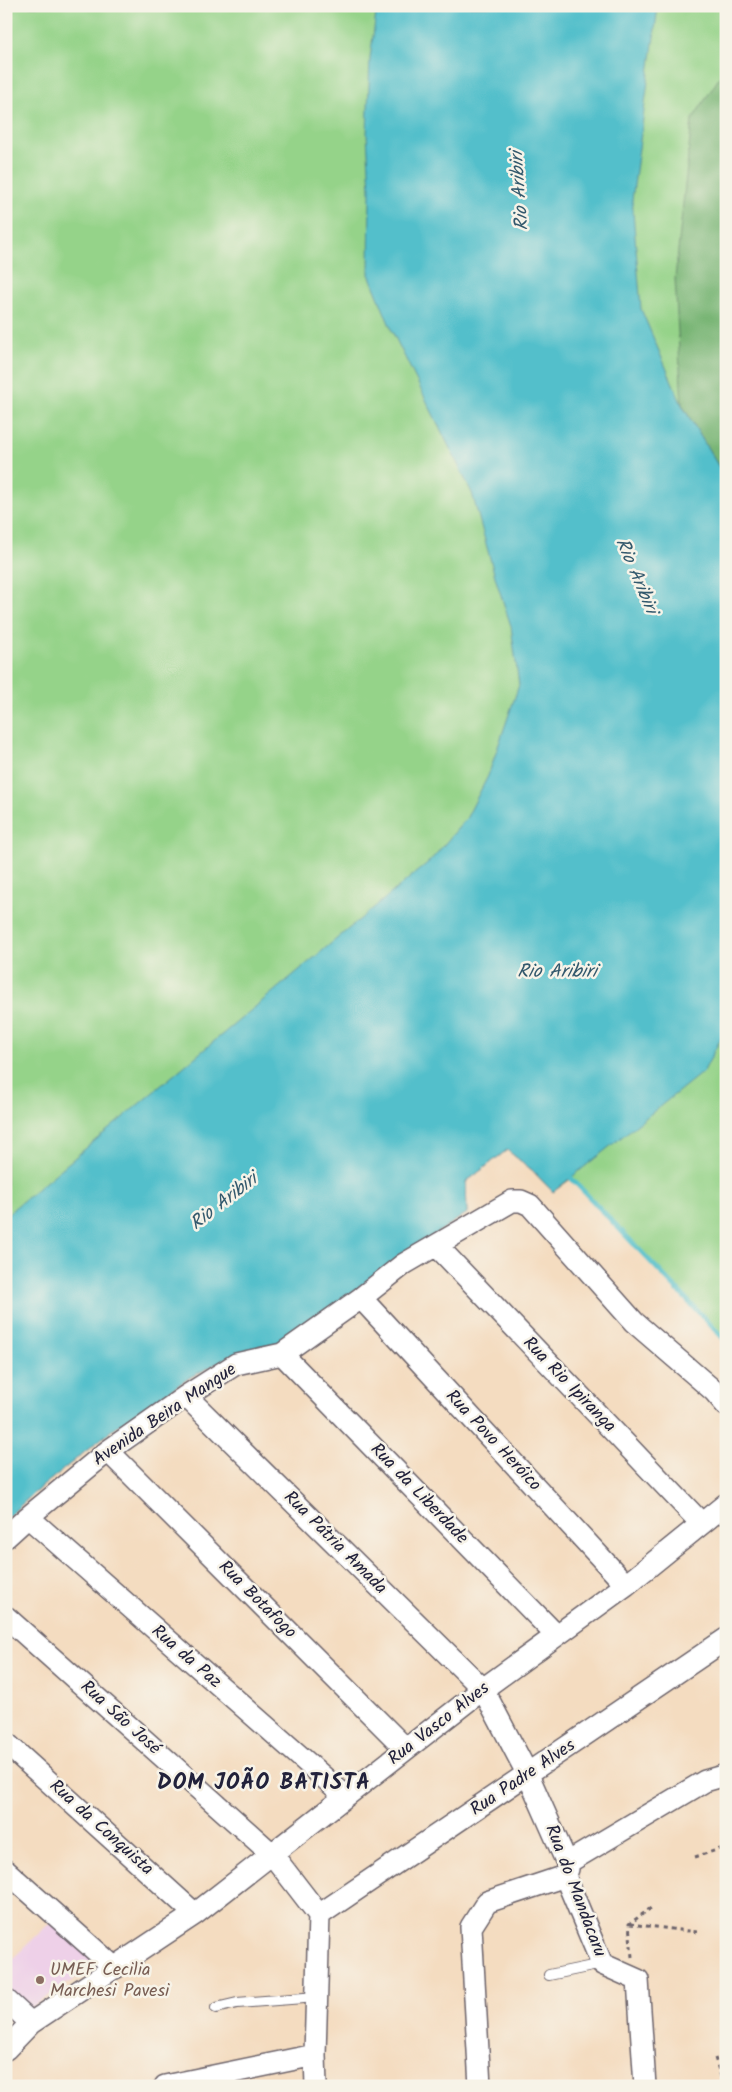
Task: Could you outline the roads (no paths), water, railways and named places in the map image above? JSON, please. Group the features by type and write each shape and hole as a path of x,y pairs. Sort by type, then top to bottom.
{"street":[{"name":"Avenida Beira Mangue","path":"6,1537 108,1451 186,1396 236,1364 282,1354 361,1298 404,1264 512,1201 521,1201 530,1205 634,1322 714,1391 726,1404"},
{"name":"Rua Rio Ipiranga","path":"437,1246 701,1523"},
{"name":"Rua Povo Heróico","path":"361,1298 626,1585"},
{"name":"Rua da Liberdade","path":"282,1354 556,1635"},
{"name":"Rua Pátria Amada","path":"186,1396 483,1689"},
{"name":"Rua Botafogo","path":"108,1451 406,1749"},
{"name":"Rua Vasco Alves","path":"6,2049 31,2023 195,1914 483,1689 626,1585 726,1504"},
{"name":"Rua da Paz","path":"28,1517 344,1796"},
{"name":"Rua São José","path":"6,1617 272,1854 319,1915"},
{"name":"Rua Padre Alves","path":"319,1915 726,1639"},
{"name":"Rua do Mandacaru","path":"483,1689 528,1775 602,1964 638,1980 645,2086"},
{"name":"Rua da Conquista","path":"6,1743 195,1914"},
{"path":"480,2086 471,1927 487,1902 566,1869 705,1781 726,1775"},
{"path":"6,1871 114,1968"},
{"path":"316,2086 315,2055 319,1915"},
{"path":"6,2000 31,2023"},
{"path":"166,2086 315,2055"}],"lane":[{"path":"549,1975 602,1964"},
{"path":"216,2008 238,2003 317,1997"}],"water":[{"name":"Rio Aribiri","path":"377,6 656,6 657,14 632,200 641,309 682,405 726,479 726,1028 704,1071 553,1192 532,1170 507,1150 466,1182 467,1213 383,1269 289,1343 233,1355 189,1378 117,1426 34,1493 6,1519 6,1215 431,860 466,819 488,776 519,685 511,626 472,493 392,331 369,274 370,190 367,134 370,59"}],"waterway":[{"path":"571,1178 726,1341"}],"place":[{"name":"UMEF Cecilia Marchesi Pavesi","path":"40,1980"}],"district":[{"name":"DOM JOÃO BATISTA","path":"264,1783"}]}
